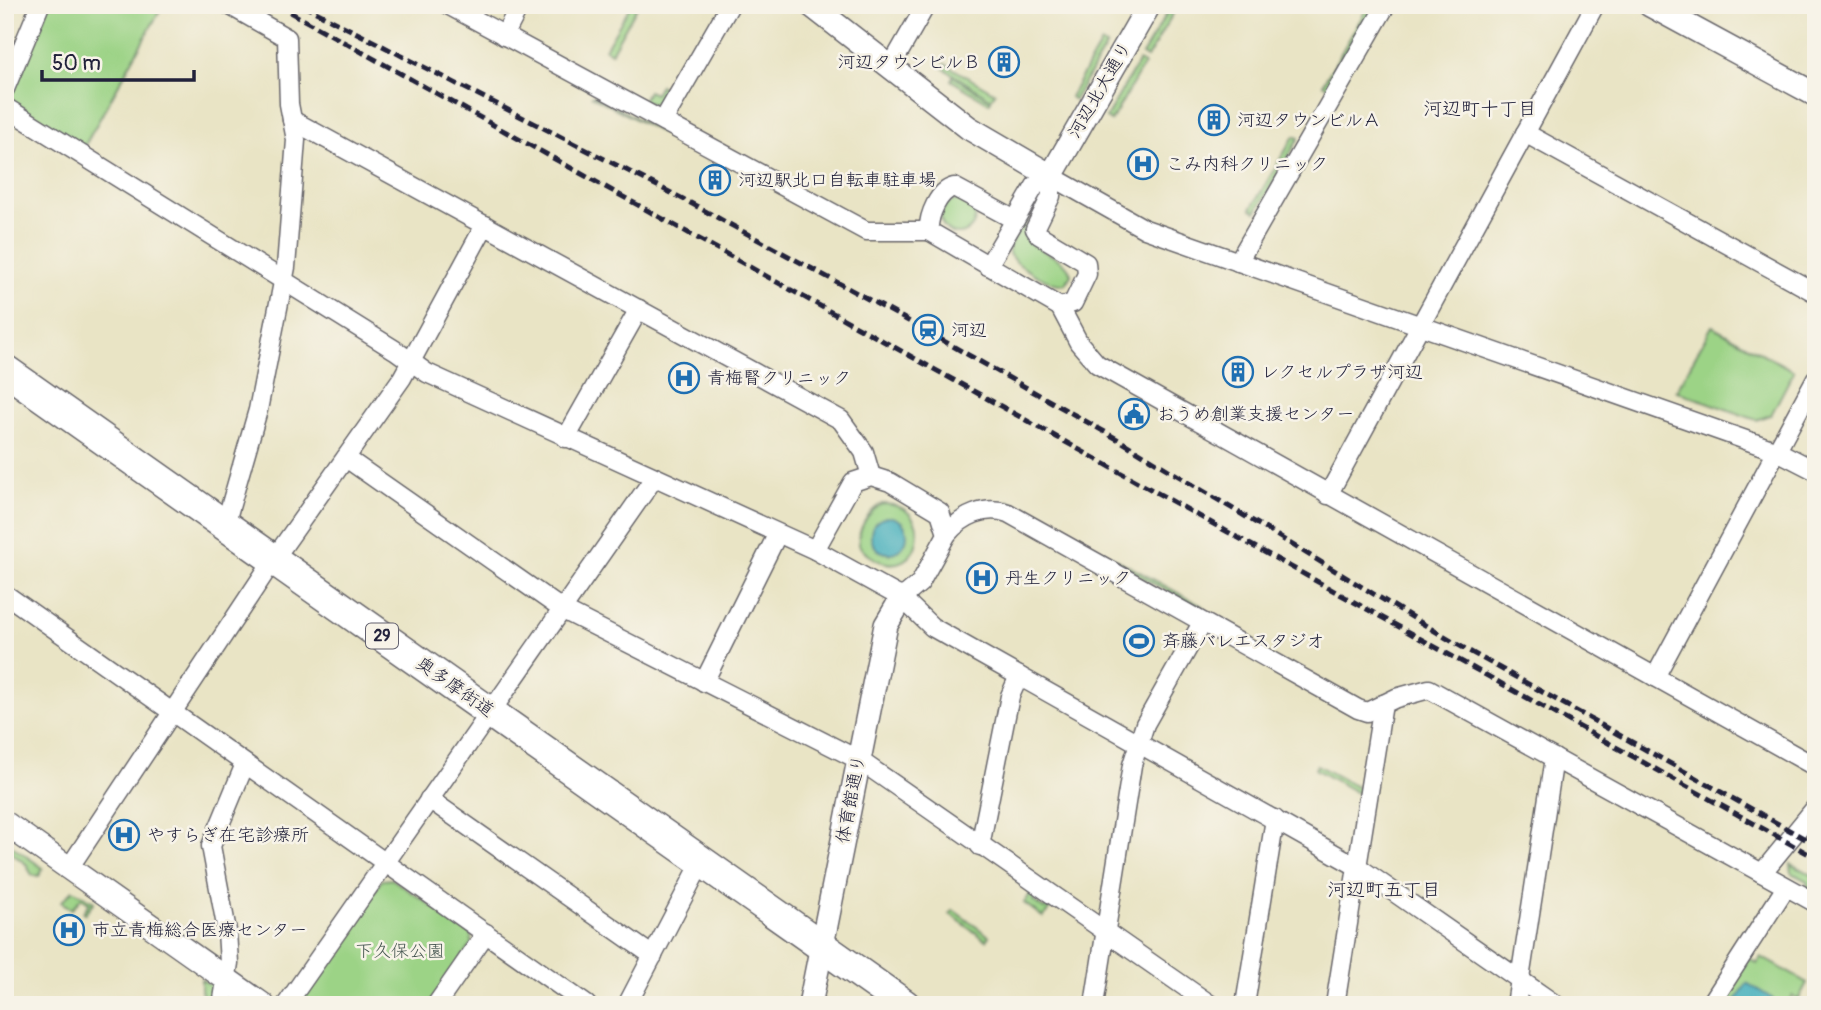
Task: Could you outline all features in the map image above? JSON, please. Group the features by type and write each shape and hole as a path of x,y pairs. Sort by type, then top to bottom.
{"main road":[{"name":"奥多摩街道","path":"5,370 905,1005"}],"street":[{"path":"5,89 40,5"},
{"path":"225,525 258,410 284,282 296,152 287,82 287,38 229,5"},
{"path":"448,5 866,231 929,231 1060,307 1075,337 1097,364 1816,767"},
{"path":"504,36 520,5"},
{"path":"663,121 730,5"},
{"path":"811,5 969,128 1145,229 1777,451 1816,471"},
{"path":"890,68 926,5"},
{"name":"河辺北大通り","path":"1051,176 1149,5"},
{"path":"1238,262 1386,5"},
{"path":"1328,495 1595,5"},
{"path":"1650,5 1816,95"},
{"path":"5,107 395,350 410,363 566,438 815,550 902,598 932,627 1357,867 1556,1005"},
{"path":"292,120 841,420 864,452 871,476"},
{"path":"1525,133 1816,293"},
{"path":"988,266 1035,186 1051,176"},
{"path":"1051,176 1051,196 1036,222 1036,233 1083,260 1088,270 1073,303 1060,307"},
{"path":"929,231 928,219 943,193 954,187 1015,220"},
{"path":"69,868 274,559 410,363 485,225"},
{"path":"566,438 639,309"},
{"path":"1655,677 1816,379"},
{"path":"346,458 563,610 859,760 1105,934 1211,1005"},
{"path":"815,550 853,482 871,476 879,477 932,506 944,518 947,534"},
{"path":"286,1005 654,478"},
{"path":"902,598 920,583 947,534 959,521 975,513 994,510 1008,513 1358,709 1367,712 1429,689 1816,903"},
{"path":"704,682 777,535"},
{"path":"5,594 587,1005"},
{"name":"体育館通り","path":"810,1005 886,625 902,598"},
{"path":"1094,1005 1132,765 1145,724 1202,622"},
{"path":"980,846 1010,696 1019,676"},
{"path":"1335,1005 1383,704"},
{"path":"1516,1005 1554,758"},
{"path":"222,1005 226,979 227,931 211,846 245,764"},
{"path":"429,799 653,956"},
{"path":"1762,873 1816,807"},
{"path":"1245,1005 1275,819"},
{"path":"5,823 264,1005"},
{"path":"627,1005 702,861"},
{"path":"1710,1005 1786,887"},
{"path":"436,1005 486,933"}],"green space":[{"path":"49,5 163,5 84,147 13,102 11,94"},
{"path":"631,5 638,5 611,53 605,49"},
{"path":"1172,5 1178,5 1147,58 1142,55"},
{"path":"1369,5 1376,5 1328,87 1323,84"},
{"path":"1101,43 1106,46 1074,100 1070,97"},
{"path":"1139,61 1144,64 1111,121 1106,118"},
{"path":"945,64 995,93 991,99 943,68"},
{"path":"953,76 991,100 989,103 951,80"},
{"path":"660,85 668,90 661,102 651,104 643,100 648,91 655,94"},
{"path":"593,95 707,157 592,96"},
{"path":"1294,136 1299,138 1256,212 1251,209"},
{"path":"958,200 970,205 975,217 970,229 958,234 946,229 941,217 946,205"},
{"path":"1033,206 1035,207 1025,226 1024,235 1035,246 1057,258 1068,268 1071,275 1065,284 1051,282 1034,274 1009,254 1009,247"},
{"path":"1712,326 1794,371 1771,415 1756,420 1676,391"},
{"path":"1009,501 1096,548 1095,550 1009,504"},
{"path":"882,504 900,507 911,516 917,528 917,540 904,561 891,564 875,559 859,545 862,527","holes":["886,517 902,522 907,532 889,554 878,550 875,523"]},
{"path":"1101,551 1204,607 1202,610 1100,555"},
{"path":"1317,765 1360,789 1359,794 1315,769"},
{"path":"5,841 43,868 39,876 32,875 26,864 5,848"},
{"path":"1791,864 1816,877 1816,894 1808,890 1807,881 1792,873"},
{"name":"下久保公園","path":"392,879 471,933 472,943 429,1005 295,1005 382,880"},
{"path":"73,890 94,902 85,914 83,912 89,903 81,898 72,909 61,902"},
{"path":"1031,893 1035,896 1033,901 1044,909 1047,905 1051,907 1043,917 1024,903"},
{"path":"953,910 989,936 986,940 950,914"},
{"path":"1761,957 1807,983 1798,1000 1792,996 1786,1005 1720,1005 1749,958 1757,963"},
{"path":"201,979 214,987 212,1005 207,1005 201,991"}],"water":[{"path":"889,517 902,522 907,535 902,548 889,553 876,548 871,535 876,522"},
{"path":"1747,983 1773,999 1769,1005 1733,1005"}],"railway":[{"path":"277,5 1816,858"},
{"path":"302,5 683,199 903,318 1119,440 1453,642 1816,845"}],"place":[{"name":"河辺タウンビルＢ","path":"1004,62"},
{"name":"河辺タウンビルＡ","path":"1214,120"},
{"name":"こみ内科クリニック","path":"1143,164"},
{"name":"河辺駅北口自転車駐車場","path":"715,180"},
{"name":"河辺","path":"928,330"},
{"name":"レクセルプラザ河辺","path":"1238,372"},
{"name":"青梅腎クリニック","path":"684,378"},
{"name":"おうめ創業支援センター","path":"1134,414"},
{"name":"丹生クリニック","path":"982,578"},
{"name":"斉藤バレエスタジオ","path":"1139,641"},
{"name":"やすらぎ在宅診療所","path":"124,835"},
{"name":"市立青梅総合医療センター","path":"69,930"}],"district":[{"name":"河辺町十丁目","path":"1480,109"},
{"name":"河辺町五丁目","path":"1384,890"}]}
